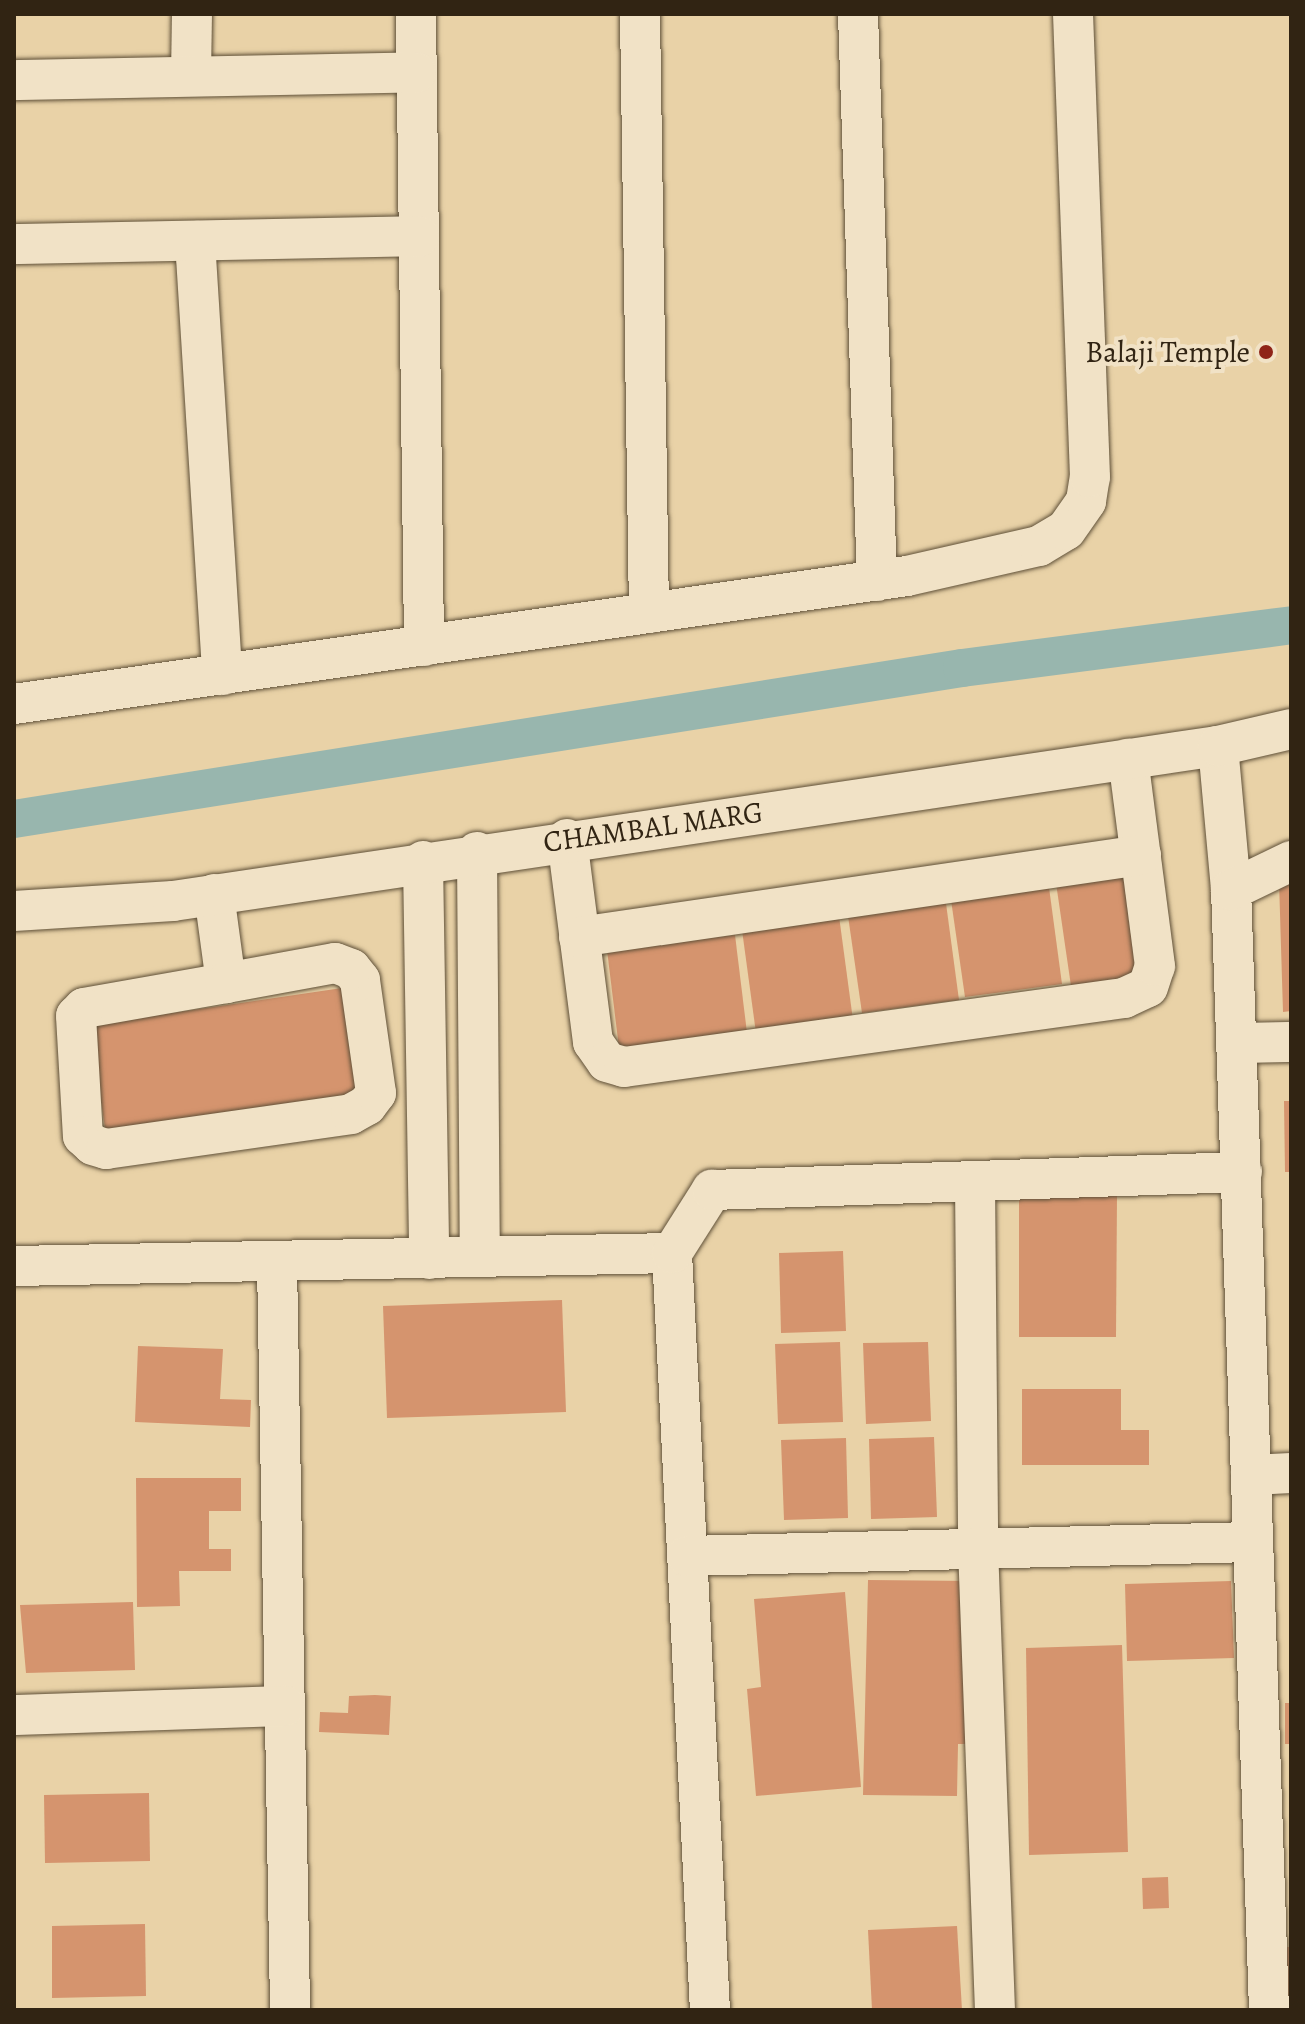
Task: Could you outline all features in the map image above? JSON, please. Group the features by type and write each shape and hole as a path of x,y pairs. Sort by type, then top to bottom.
{"street":[{"path":"191,76 192,14"},
{"path":"416,14 424,646"},
{"path":"640,14 649,613"},
{"path":"858,14 877,581"},
{"path":"14,704 877,581 1039,546 1066,530 1086,501 1073,14"},
{"path":"14,80 416,72"},
{"path":"14,244 419,236"},
{"path":"195,241 222,675"},
{"name":"CHAMBAL MARG","path":"14,911 214,894 477,852 1218,746 1291,729"},
{"path":"1218,746 1231,890 1253,1542 1274,1685 1269,2010"},
{"path":"567,839 593,1042 607,1062 624,1067 1124,998 1148,987 1155,966 1128,759"},
{"path":"477,852 480,1255"},
{"path":"579,937 1141,855"},
{"path":"423,861 429,1259"},
{"path":"1231,890 1291,861"},
{"path":"214,894 226,983"},
{"path":"335,963 351,969 360,980 376,1093 367,1105 351,1114 106,1149 83,1136 76,1016 84,1008 226,983 335,963"},
{"path":"1237,1043 1291,1042"},
{"path":"710,2010 672,1253 712,1190 1242,1172"},
{"path":"975,1181 978,1547 995,2010"},
{"path":"14,1266 672,1253"},
{"path":"277,1262 290,2010"},
{"path":"1251,1475 1291,1473"},
{"path":"687,1556 1253,1542"},
{"path":"14,1715 285,1706"}],"building":[{"path":"1133,872 1148,975 1071,986 1056,883"},
{"path":"1048,880 1062,984 965,997 950,893"},
{"path":"1291,880 1291,1011 1283,1012 1279,881"},
{"path":"945,896 959,1000 862,1013 847,909"},
{"path":"839,916 853,1020 756,1033 742,930"},
{"path":"735,935 748,1041 620,1056 607,950"},
{"path":"342,988 358,1098 106,1135 90,1025"},
{"path":"1284,1101 1291,1101 1291,1172 1285,1172"},
{"path":"1019,1196 1117,1196 1116,1337 1019,1337"},
{"path":"843,1251 846,1331 781,1333 779,1253"},
{"path":"562,1300 566,1412 387,1418 383,1306"},
{"path":"840,1342 843,1422 778,1424 775,1344"},
{"path":"928,1342 931,1421 866,1424 863,1343"},
{"path":"138,1346 223,1349 220,1399 251,1400 250,1427 135,1422"},
{"path":"1022,1389 1121,1389 1121,1430 1149,1430 1149,1465 1022,1465"},
{"path":"934,1437 937,1517 871,1519 869,1439"},
{"path":"846,1438 848,1518 784,1520 781,1440"},
{"path":"136,1478 241,1478 241,1511 209,1511 209,1549 231,1549 231,1571 179,1571 180,1606 137,1607"},
{"path":"868,1580 971,1581 968,1744 958,1744 957,1796 863,1795"},
{"path":"1231,1581 1234,1658 1127,1661 1125,1584"},
{"path":"845,1592 861,1787 756,1796 747,1689 761,1687 754,1599"},
{"path":"133,1602 135,1670 26,1673 20,1605"},
{"path":"1122,1645 1128,1852 1029,1855 1026,1648"},
{"path":"349,1696 391,1696 389,1735 319,1732 320,1712 348,1713"},
{"path":"1285,1703 1291,1703 1291,1744 1285,1744"},
{"path":"149,1793 150,1861 45,1863 44,1795"},
{"path":"1168,1877 1169,1908 1143,1909 1142,1878"},
{"path":"145,1924 146,1996 52,1998 52,1926"},
{"path":"957,1926 962,2010 872,2010 868,1930"},
{"path":"1286,1947 1291,1947 1291,2002 1288,2002"}],"waterway":[{"path":"14,819 962,668 1291,625"}],"place":[{"name":"Balaji Temple","path":"1266,352"}]}
